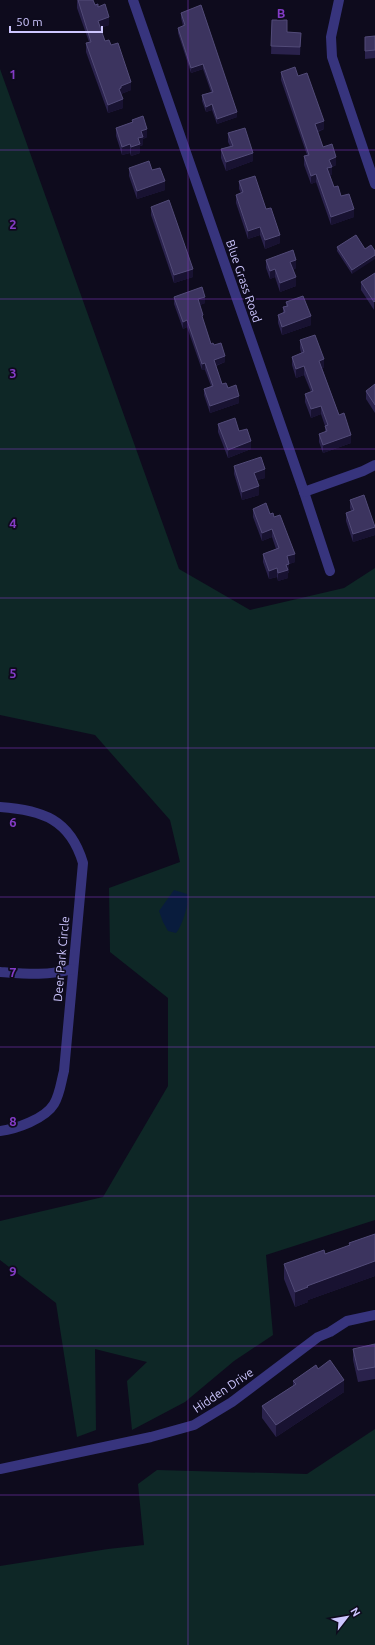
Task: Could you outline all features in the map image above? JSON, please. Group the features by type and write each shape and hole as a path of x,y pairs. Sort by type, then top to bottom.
{"street":[{"name":"Blue Grass Road","path":"133,0 304,492 330,572"},
{"path":"339,0 332,37 332,57 375,184"},
{"path":"304,492 375,466"},
{"name":"Deer Park Circle","path":"0,807 22,808 44,814 63,827 78,847 83,862 64,1071 60,1090 54,1104 47,1112 25,1125 14,1129 0,1131"},
{"path":"0,972 36,975 56,973 73,969"},
{"name":"Hidden Drive","path":"0,1469 151,1437 194,1425 232,1402 318,1337 330,1332 347,1321 375,1315"}],"green space":[{"path":"0,69 179,569 250,610 344,588 375,568 375,1220 266,1255 273,1335 234,1361 185,1402 132,1430 127,1381 147,1362 95,1349 96,1430 77,1437 56,1303 0,1260 0,1221 103,1197 168,1086 168,998 110,952 109,888 180,862 170,820 95,735 0,715"},
{"path":"375,1429 375,1645 0,1645 0,1566 108,1549 144,1545 138,1484 157,1470 307,1474"}],"water":[{"path":"174,890 187,894 188,898 185,914 176,933 168,931 159,911"}],"building":[{"path":"78,0 93,0 95,5 98,4 98,7 105,4 109,17 98,21 105,41 109,40 111,45 118,43 131,82 121,86 119,89 123,99 108,105 86,43 91,42"},
{"path":"201,5 237,112 217,119 212,104 206,107 202,95 213,92 203,64 191,68 178,28 185,25 181,13"},
{"path":"272,20 287,20 287,32 301,33 300,47 271,46"},
{"path":"375,36 375,50 365,51 365,37"},
{"path":"295,67 298,76 307,73 324,121 315,124 323,147 332,144 336,157 329,160 332,167 327,168 334,187 338,186 341,196 349,194 354,209 331,217 316,174 311,176 304,156 309,155 281,72"},
{"path":"143,116 147,129 141,131 143,137 138,138 140,144 131,147 130,144 122,147 116,128 133,122 132,120"},
{"path":"245,128 253,153 226,162 221,149 233,146 228,133"},
{"path":"149,161 152,170 160,168 165,181 137,191 129,168"},
{"path":"255,176 266,209 271,208 280,235 265,240 260,227 248,231 236,195 243,192 239,181"},
{"path":"169,200 193,269 174,275 151,207"},
{"path":"356,235 365,249 371,245 375,251 375,255 352,270 337,247"},
{"path":"293,250 296,260 290,262 296,277 280,283 275,269 270,271 266,260"},
{"path":"375,273 375,301 374,302 361,282"},
{"path":"202,287 205,297 198,299 211,344 213,343 214,345 221,343 225,356 214,360 222,384 226,383 228,388 236,385 239,396 210,406 204,389 213,386 205,363 202,364 187,320 183,322 174,297"},
{"path":"303,296 311,316 282,327 278,315 285,312 283,307 288,306 286,302"},
{"path":"315,335 324,359 319,361 339,415 344,413 351,435 323,445 319,434 327,431 325,426 328,425 321,406 311,409 305,394 313,391 304,366 296,369 292,357 304,352 300,340"},
{"path":"375,384 375,405 366,391"},
{"path":"235,418 239,431 247,429 251,441 228,450 218,424"},
{"path":"261,457 265,469 254,473 259,486 242,492 234,466"},
{"path":"364,495 375,527 353,534 346,513 354,510 350,500"},
{"path":"266,503 270,514 273,513 274,517 280,515 295,554 287,556 289,564 286,565 288,570 278,573 277,568 269,571 263,554 279,548 272,529 262,533 253,509"},
{"path":"375,1234 375,1261 307,1286 308,1287 295,1292 284,1264 324,1250 325,1254 350,1245 349,1243"},
{"path":"375,1344 375,1367 358,1370 353,1349"},
{"path":"330,1360 344,1380 276,1425 262,1406 296,1384 293,1381 316,1365 318,1369"}]}
